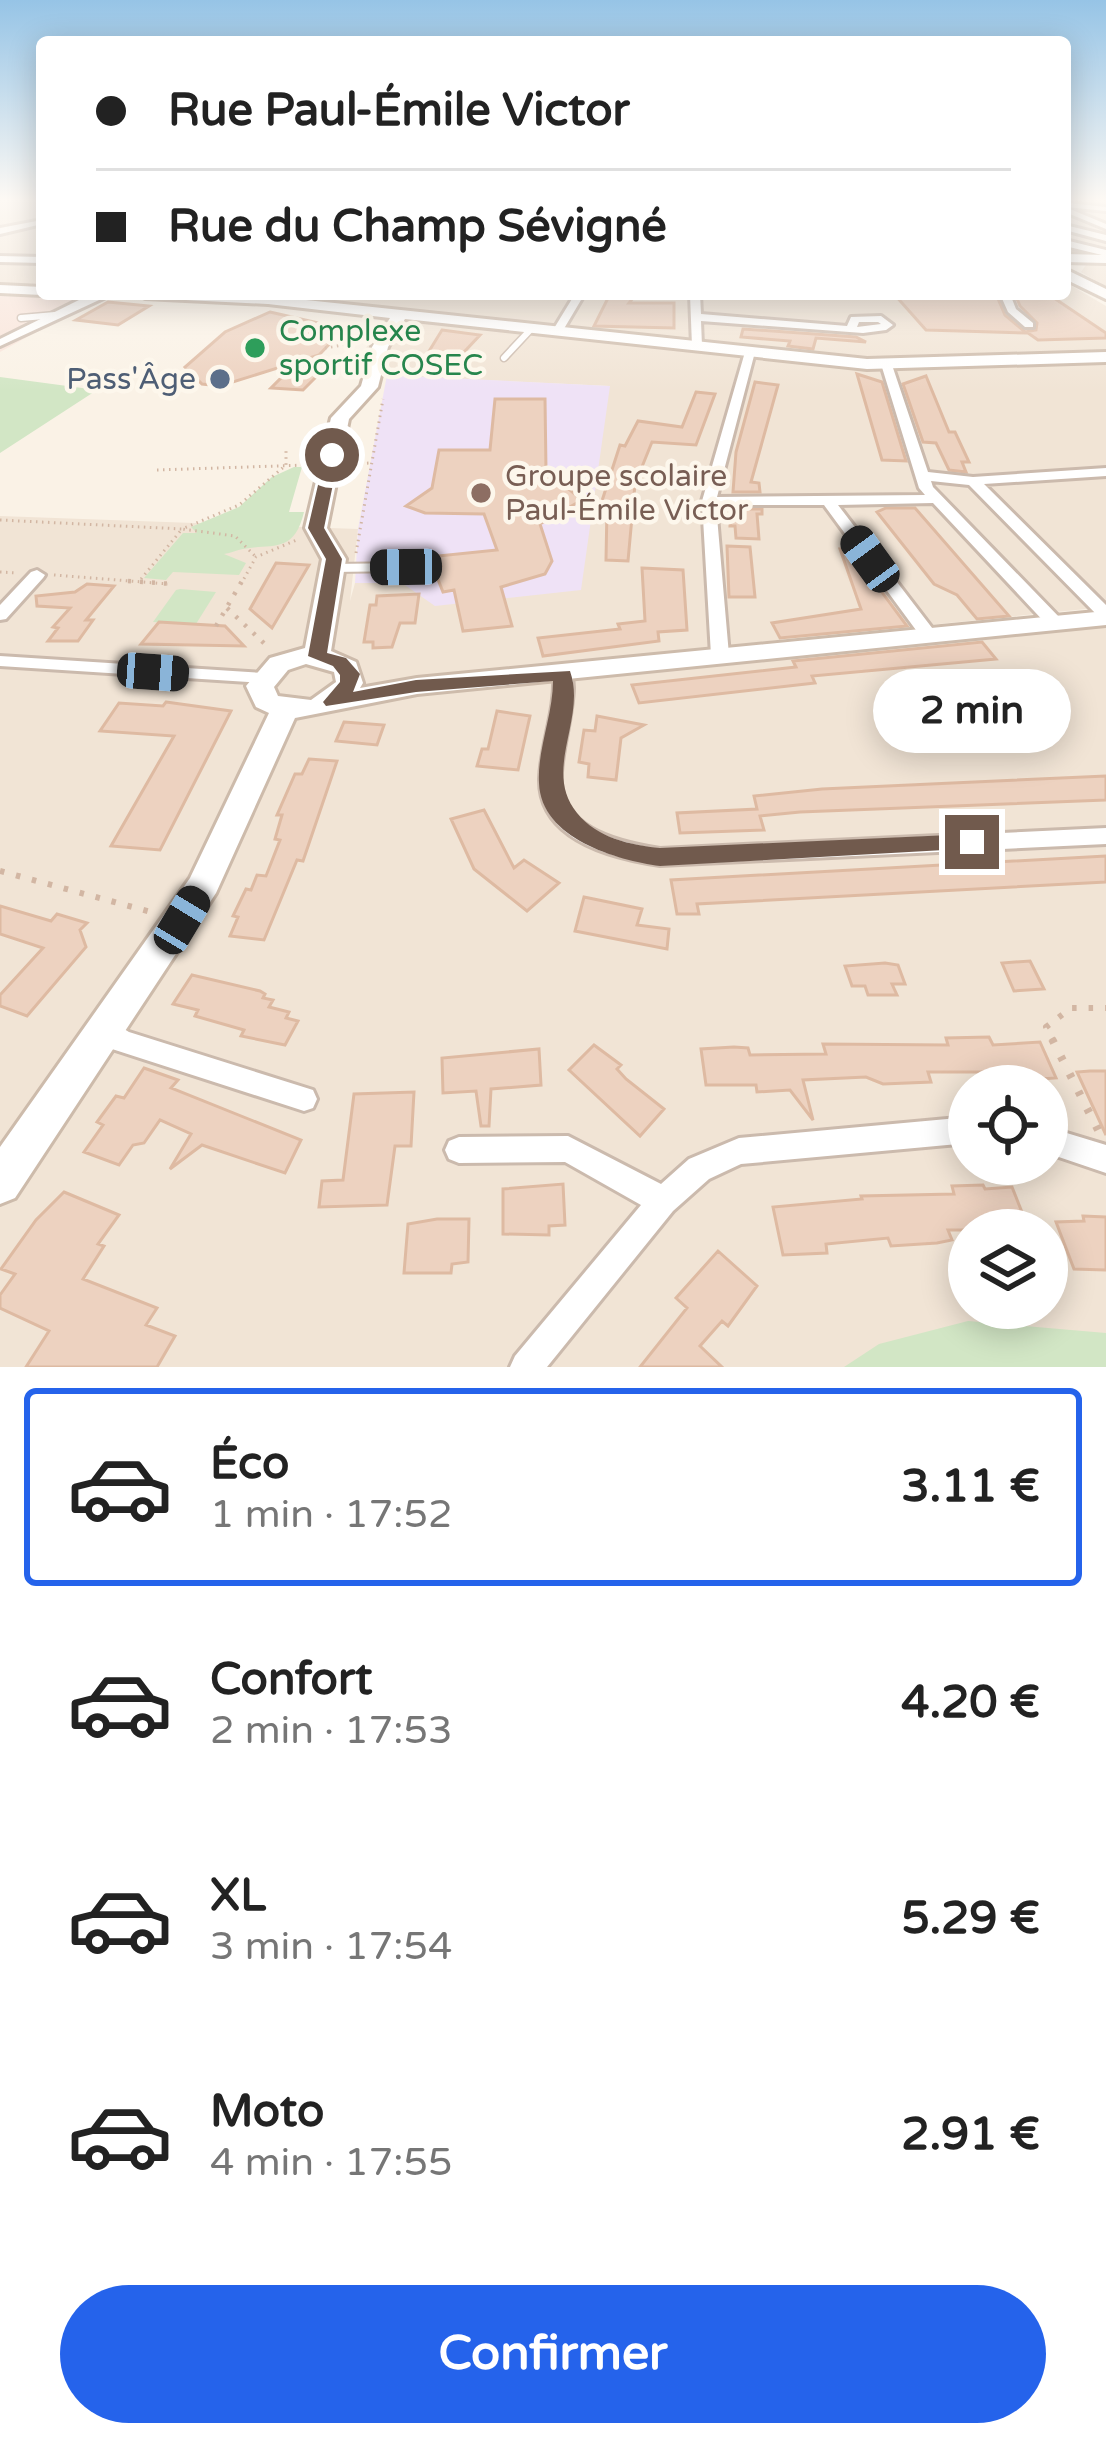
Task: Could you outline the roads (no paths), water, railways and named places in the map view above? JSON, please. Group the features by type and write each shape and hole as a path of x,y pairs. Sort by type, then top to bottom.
{"street":[{"path":"1071,274 1106,295"},
{"path":"0,289 36,290"},
{"path":"0,344 92,300"},
{"path":"294,300 887,364 1106,357"},
{"path":"558,330 576,300"},
{"path":"695,300 697,346"},
{"path":"1008,300 1029,326"},
{"path":"317,656 334,559 316,528 340,418 369,387 383,342 400,314"},
{"path":"694,317 851,329"},
{"path":"720,655 709,501 750,352"},
{"path":"887,364 926,488 939,491 1055,623"},
{"path":"709,501 828,501 939,491 974,482 1106,472"},
{"path":"974,482 1106,616"},
{"path":"828,501 930,637"},
{"path":"0,615 37,575"},
{"path":"261,668 261,694 266,700 285,710 301,711 416,686 563,675 1106,616"},
{"path":"0,662 261,668 317,656 340,662 350,674 350,683 333,702"},
{"path":"350,674 416,686"},
{"path":"563,675 563,706 549,782 554,800 578,830 622,852 660,857 1106,836"},
{"path":"0,1183 204,884 285,710"},
{"path":"107,1030 121,1041 304,1100"},
{"path":"526,1367 663,1201 699,1169 739,1151 948,1132"},
{"path":"1068,1147 1106,1159"},
{"path":"459,1150 568,1149 663,1201"}],"lane":[{"path":"21,318 55,315"},
{"path":"504,358 532,328"},
{"path":"333,568 406,567"}],"place":[{"name":"Complexe sportif COSEC","path":"255,348"},
{"name":"Pass'Âge","path":"220,379"},
{"name":"Groupe scolaire Paul-Émile Victor","path":"481,493"}]}
